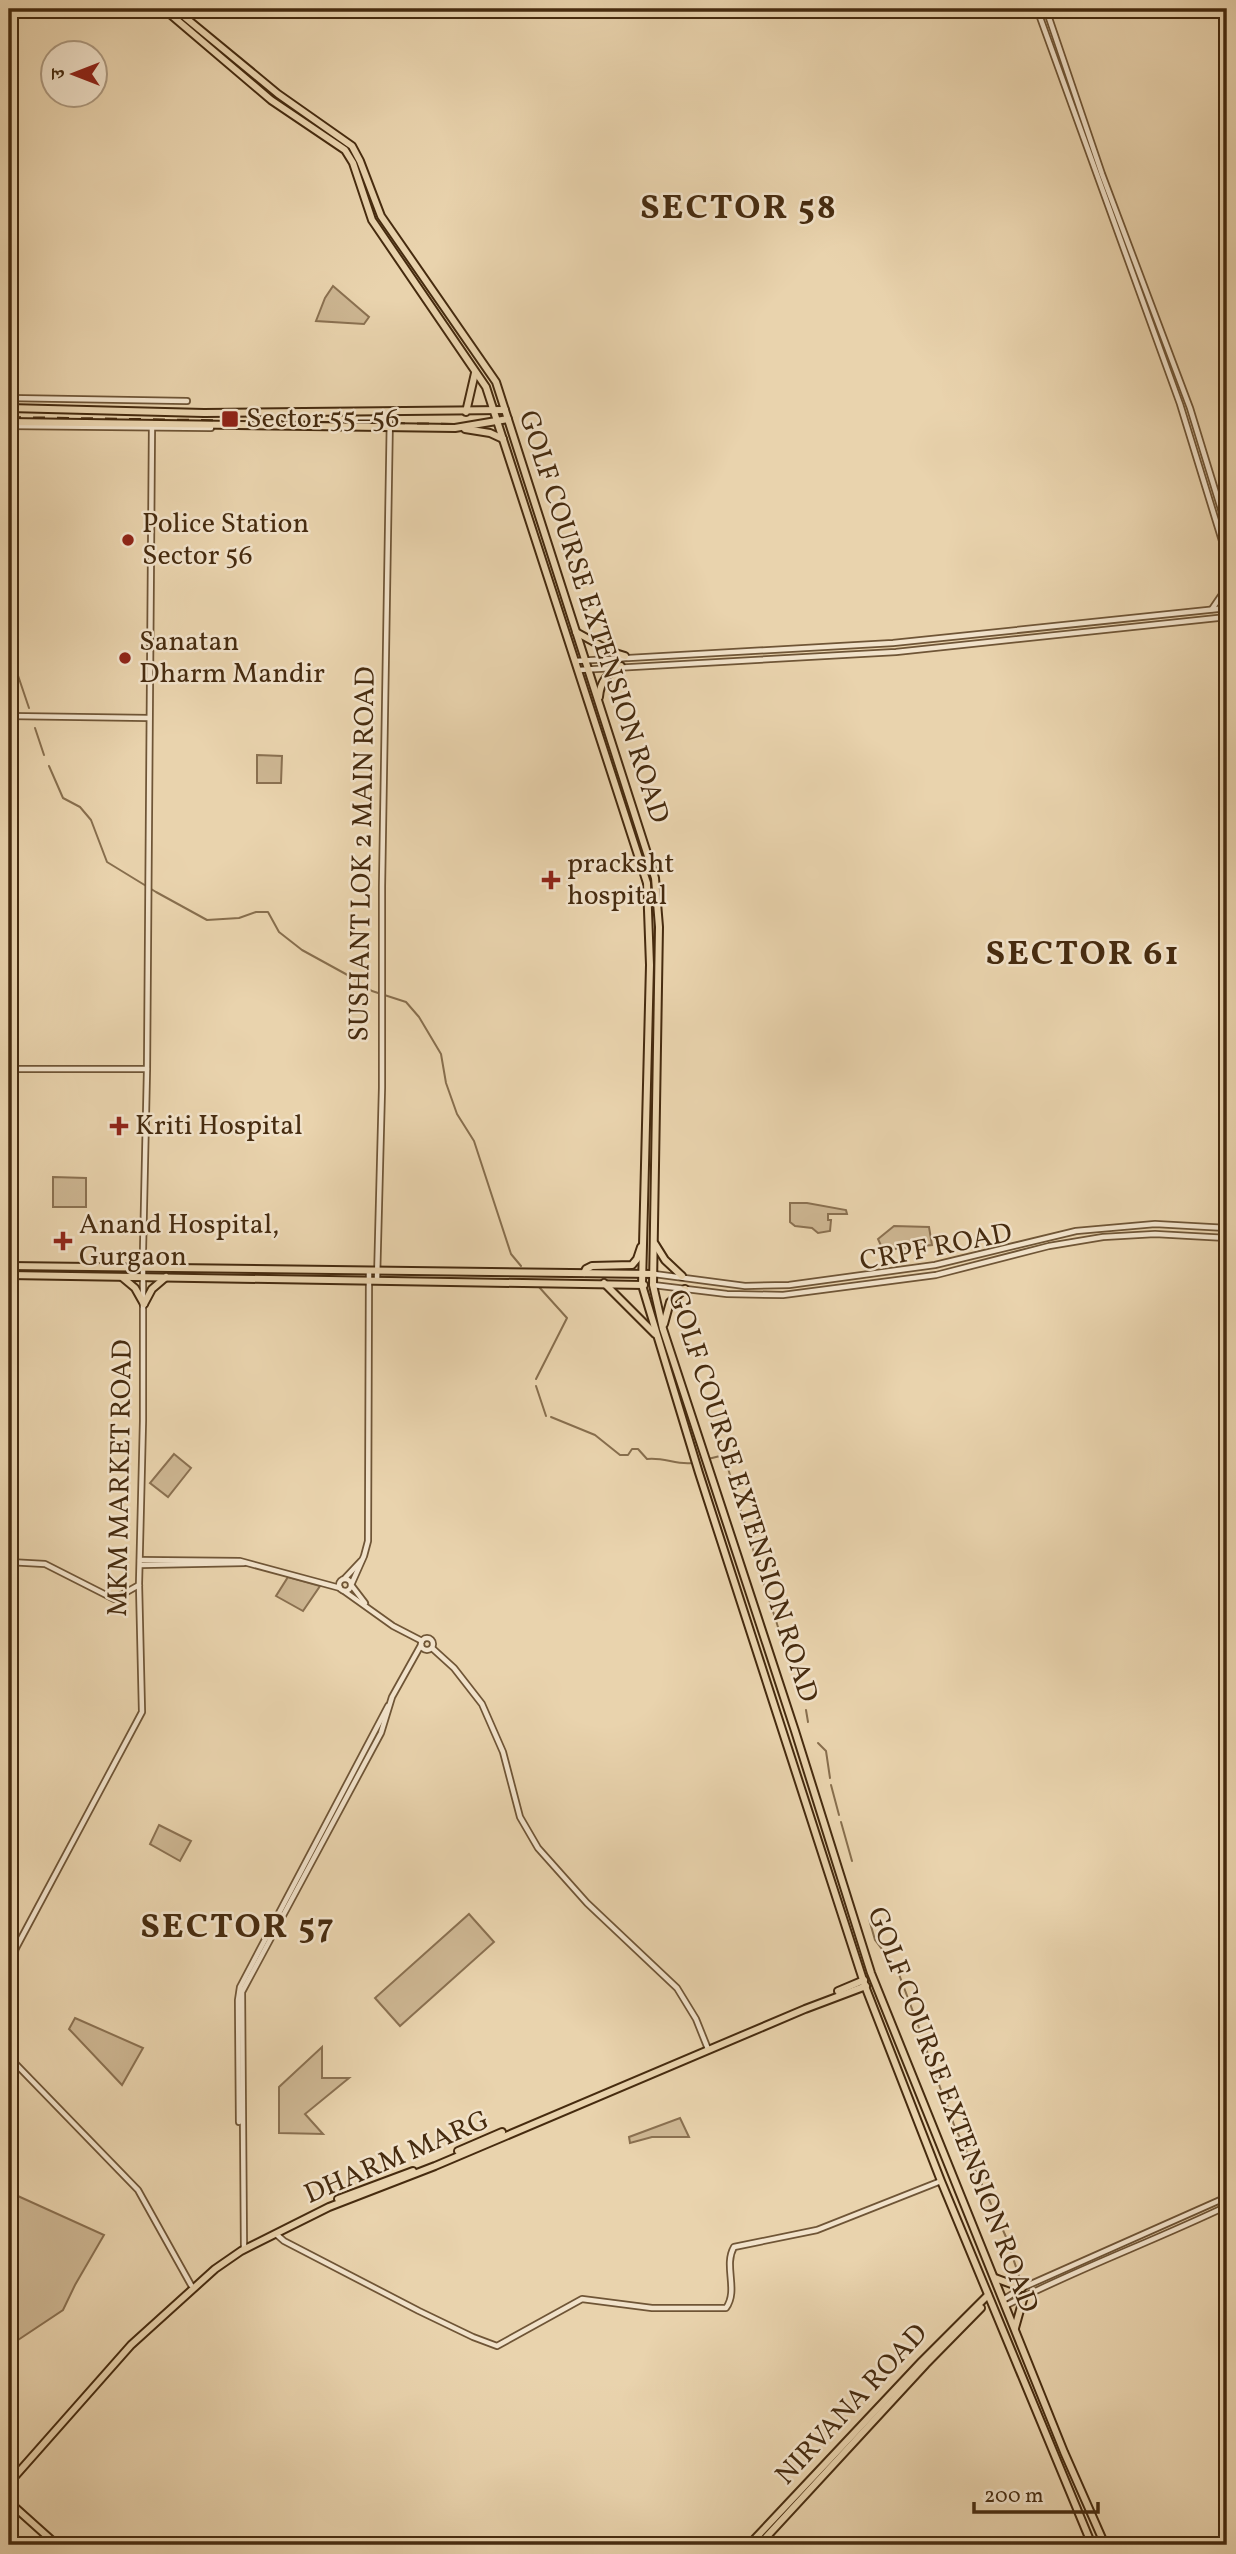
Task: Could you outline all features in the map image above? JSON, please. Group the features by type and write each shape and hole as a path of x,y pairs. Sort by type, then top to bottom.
{"main road":[{"name":"GOLF COURSE EXTENSION ROAD","path":"164,9 271,100 345,150 372,220 486,387 647,883 650,965 642,1285 693,1454 864,1984 941,2181 1092,2545"},
{"name":"GOLF COURSE EXTENSION ROAD","path":"175,9 278,94 352,146 381,216 496,382 655,878 659,903 653,1284 663,1329 874,1981 1105,2545"},
{"path":"466,412 475,371"},
{"path":"9,408 205,413 505,410"},
{"path":"275,411 276,426"},
{"path":"455,428 508,419"},
{"path":"9,424 455,428 478,430 503,439"},
{"path":"576,632 612,652 625,656"},
{"path":"598,700 605,679 621,666"},
{"path":"655,1242 665,1260 682,1276"},
{"path":"584,1273 586,1269 598,1265 632,1265 643,1245"},
{"path":"9,1266 654,1274"},
{"path":"9,1275 653,1284"},
{"path":"144,1304 152,1289 166,1277"},
{"path":"122,1278 135,1288 144,1304"},
{"path":"604,1283 657,1335"},
{"path":"663,1329 670,1302 685,1289"},
{"path":"676,1397 684,1394"},
{"name":"DHARM MARG","path":"9,2477 124,2348 220,2260 333,2201 874,1981"},
{"path":"889,2048 898,2042"},
{"name":"DHARM MARG","path":"9,2483 131,2345 242,2248 345,2201 427,2169 708,2048"},
{"path":"949,2200 961,2196"},
{"path":"995,2278 1022,2288"},
{"name":"NIRVANA ROAD","path":"749,2545 914,2370 989,2297"},
{"name":"NIRVANA ROAD","path":"759,2545 989,2297"},
{"path":"1015,2330 1024,2297"},
{"path":"1011,2350 1022,2347"},
{"path":"1044,2430 1054,2425"},
{"path":"9,2504 51,2545"},
{"path":"9,2504 57,2545"}],"street":[{"path":"1037,9 1180,404 1227,556"},
{"path":"1046,9 1105,180 1186,397 1227,529"},
{"path":"9,398 187,401"},
{"name":"SUSHANT LOK 2 MAIN ROAD","path":"352,1585 368,1541 373,1271 382,1088 390,412"},
{"path":"152,426 211,428"},
{"name":"MKM MARKET ROAD","path":"16,1948 141,1716 139,1584 147,1069 152,426"},
{"path":"1211,610 1227,587"},
{"path":"576,661 625,656 902,642 1227,608"},
{"path":"579,670 923,650 1227,617"},
{"path":"679,654 680,664"},
{"path":"9,716 149,718"},
{"path":"9,1069 147,1069"},
{"path":"654,1274 745,1286 789,1284 935,1265 1041,1238 1103,1227 1155,1224 1227,1228"},
{"name":"CRPF ROAD","path":"653,1284 727,1294 783,1295 936,1275 1044,1248 1103,1237 1155,1234 1227,1238"},
{"path":"1041,1238 1044,1248"},
{"path":"140,1563 240,1561 342,1590 454,1668 482,1704 503,1752 520,1817 538,1848 587,1903 677,1988 696,2019 708,2048"},
{"path":"325,1585 343,1579 362,1561"},
{"path":"9,1562 39,1563 52,1567 114,1599 139,1584"},
{"path":"343,1579 352,1585 368,1606"},
{"path":"342,1590 343,1579"},
{"path":"342,1590 352,1585"},
{"path":"242,2248 239,1990 424,1638 431,1639 430,1649"},
{"path":"416,1654 430,1649"},
{"path":"9,1929 14,1935 16,1948 9,2007"},
{"path":"9,2057 138,2190 191,2286"},
{"path":"276,2234 284,2241 388,2296 497,2346 582,2299 652,2308 726,2308 731,2296 730,2257 734,2247 817,2230 941,2181"},
{"path":"1004,2303 1022,2288 1227,2197"},
{"path":"1004,2303 1024,2297 1175,2232 1227,2206"}],"shaded area":[{"path":"333,286 369,317 364,324 316,321"},
{"path":"257,755 282,756 281,783 257,783"},
{"path":"53,1177 86,1178 86,1207 53,1207"},
{"path":"790,1203 807,1203 846,1210 847,1214 828,1214 828,1220 831,1220 830,1231 818,1233 812,1228 795,1226 790,1222"},
{"path":"894,1226 929,1227 932,1245 883,1250 878,1239"},
{"path":"174,1454 191,1468 168,1497 150,1483"},
{"path":"288,1577 320,1586 303,1611 276,1596"},
{"path":"159,1825 191,1841 180,1861 150,1844"},
{"path":"469,1914 494,1942 400,2026 375,1998"},
{"path":"75,2018 143,2048 122,2085 69,2029"},
{"path":"322,2047 322,2078 349,2078 305,2114 323,2134 279,2133 279,2087"},
{"path":"680,2118 689,2137 652,2137 630,2143 629,2137"},
{"path":"9,2192 104,2235 63,2310 9,2346"}],"waterway":[{"path":"9,649 29,708"},
{"path":"35,728 44,755"},
{"path":"49,766 63,798 80,807 91,820 107,862 207,920 239,918 256,912 268,912 279,932 302,950 372,991 406,1002 419,1017 441,1054 446,1083 457,1114 474,1141 511,1254 521,1266"},
{"path":"536,1379 567,1318 539,1287"},
{"path":"536,1386 546,1416"},
{"path":"551,1417 595,1435 620,1455 628,1455 632,1449 638,1449 647,1459 692,1463"},
{"path":"708,1459 724,1455 730,1475"},
{"path":"733,1487 778,1627"},
{"path":"806,1710 808,1722"},
{"path":"818,1743 826,1751 830,1778"},
{"path":"831,1785 839,1815"},
{"path":"841,1822 852,1861"},
{"path":"869,1919 875,1940 897,1969 921,2033"},
{"path":"923,2040 929,2057"},
{"path":"932,2064 942,2093"},
{"path":"945,2099 954,2125 991,2204"},
{"path":"994,2210 1022,2285"}],"railway":[{"path":"9,417 455,424"}],"place":[{"name":"Sector 55–56","path":"230,419"},
{"name":"Police Station Sector 56","path":"128,540"},
{"name":"Sanatan Dharm Mandir","path":"125,658"},
{"name":"pracksht hospital","path":"551,880"},
{"name":"Kriti Hospital","path":"119,1126"},
{"name":"Anand Hospital, Gurgaon","path":"63,1241"}],"district":[{"name":"SECTOR 58","path":"739,209"},
{"name":"SECTOR 61","path":"1083,955"},
{"name":"SECTOR 57","path":"238,1928"}]}
